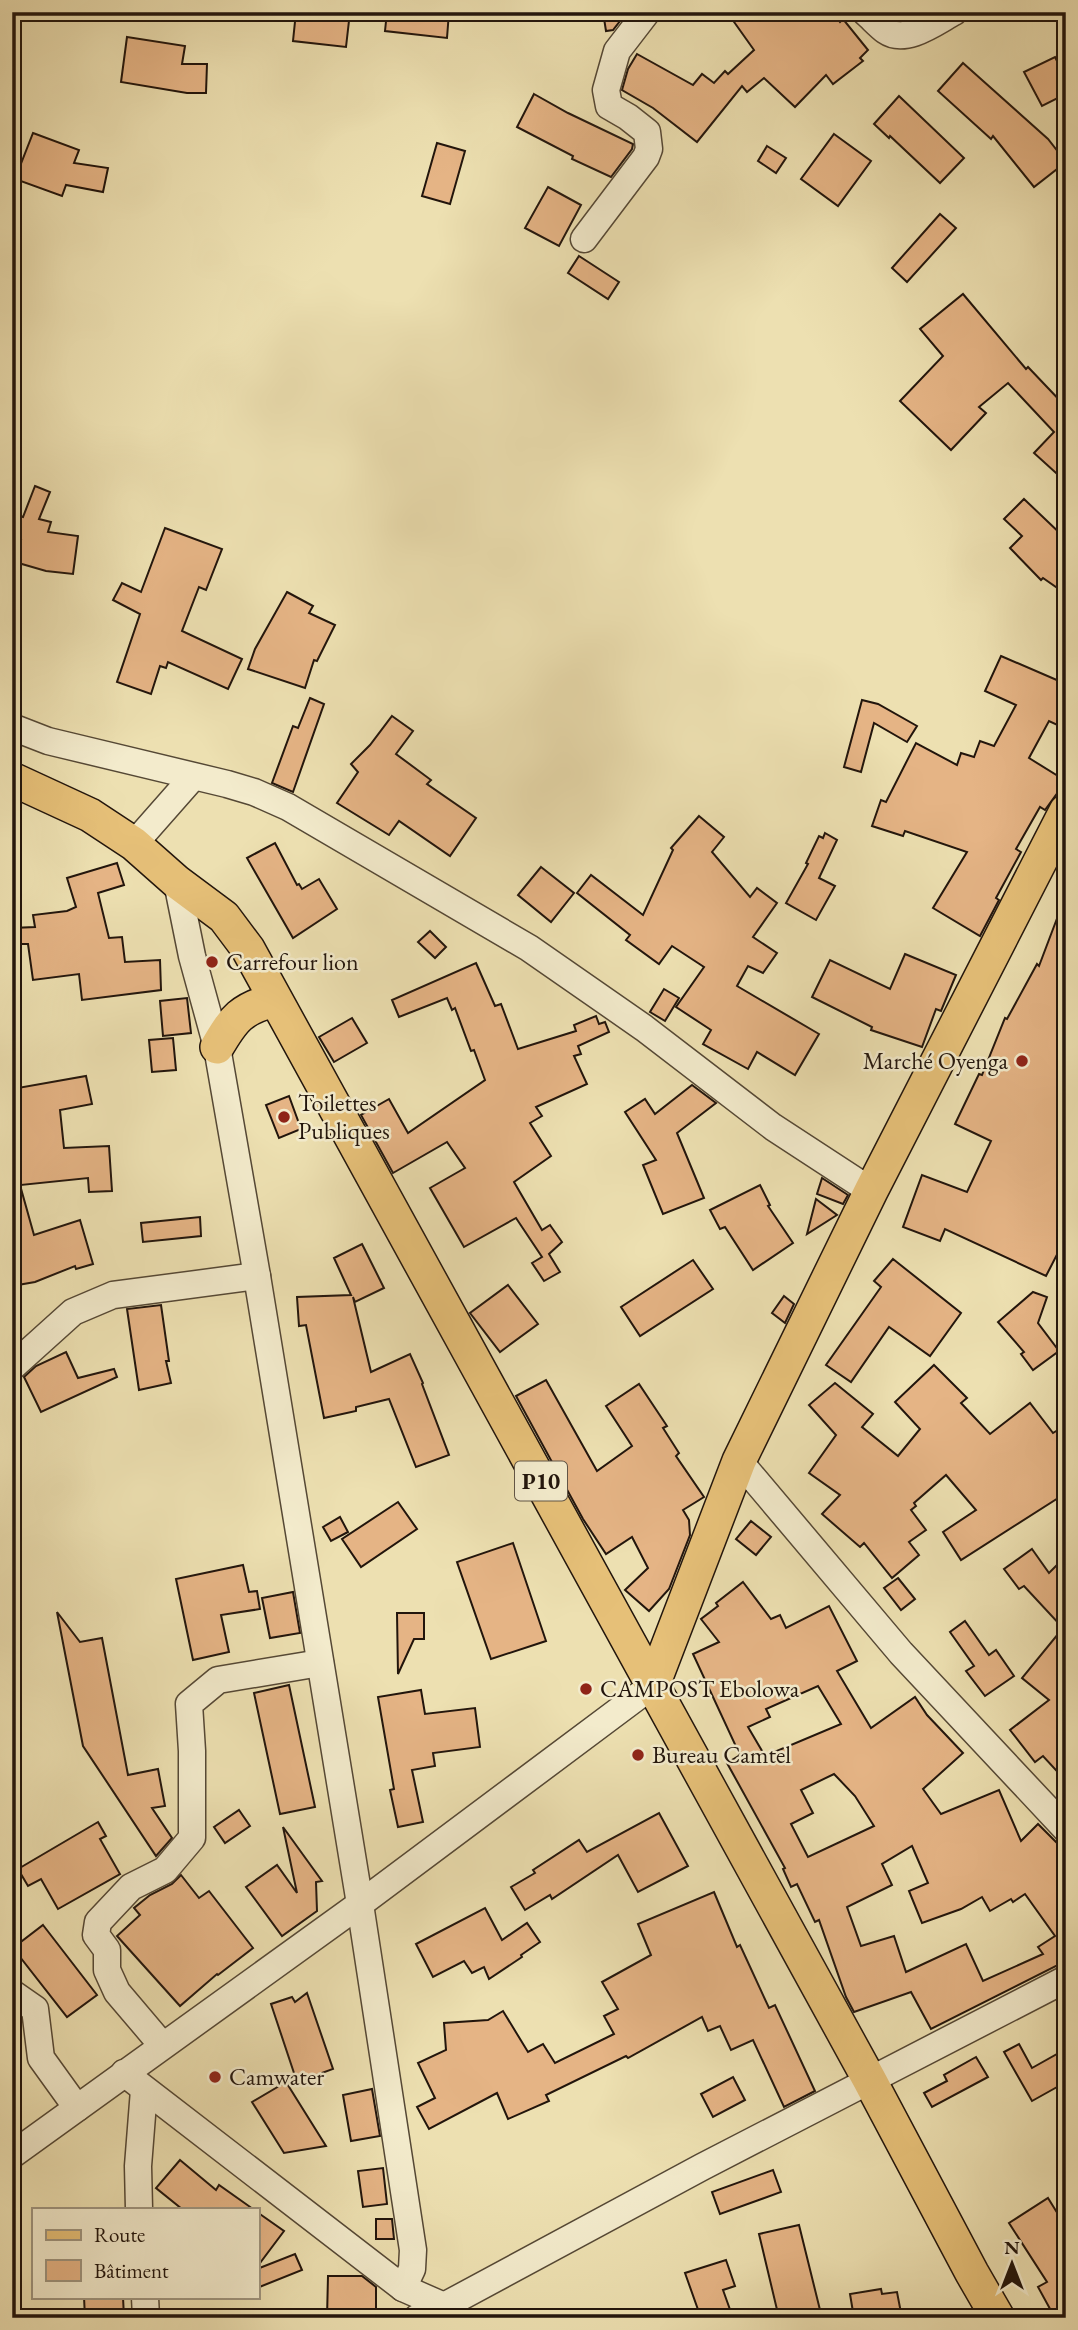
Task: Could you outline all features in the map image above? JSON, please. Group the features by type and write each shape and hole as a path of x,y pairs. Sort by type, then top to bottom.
{"main road":[{"name":"P10","path":"12,779 90,815 134,844 224,918 248,949 998,2318"},
{"path":"653,1685 739,1461 871,1191 1066,811"},
{"path":"217,1047 231,1023 251,1006 274,1000"},
{"name":"P10","path":"972,2273 978,2318"}],"street":[{"path":"584,239 646,157 649,149 647,132 609,106 606,90 617,51 647,12"},
{"path":"865,12 889,33 903,36 954,12"},
{"path":"12,727 48,741 240,788 288,807 529,948 644,1028 773,1126 871,1191"},
{"path":"134,844 193,777"},
{"path":"177,882 192,956 217,1047 360,1904 413,2250 412,2269 403,2288"},
{"path":"12,1367 73,1312 92,1302 113,1295 257,1276"},
{"path":"739,1461 901,1653 1066,1829"},
{"path":"162,2045 117,1993 107,1970 107,1950 96,1935 98,1922 131,1887 166,1870 192,1838 189,1704 218,1681 320,1663"},
{"path":"12,2155 77,2108 134,2081 162,2045 360,1904 653,1685"},
{"path":"416,2318 449,2314 869,2080 1066,1979"},
{"path":"12,1993 35,2009 41,2058 77,2108"},
{"path":"134,2081 403,2288 449,2314"},
{"path":"134,2081 139,2208"},
{"path":"145,2298 146,2318"}],"building":[{"path":"296,12 350,12 346,47 293,41"},
{"path":"387,12 449,12 447,38 385,31"},
{"path":"603,12 627,12 613,30 606,31"},
{"path":"727,12 832,12 840,22 843,19 868,50 860,58 863,61 833,84 826,75 795,107 764,78 747,92 742,86 697,142 653,108 622,90 628,69 637,54 693,85 702,74 714,83 725,71 728,74 754,50"},
{"path":"127,37 185,46 182,64 207,64 206,93 187,93 121,82"},
{"path":"1055,57 1066,79 1066,94 1042,106 1024,72"},
{"path":"963,63 1048,139 1066,162 1034,187 993,136 991,139 938,91"},
{"path":"534,94 633,144 611,177 572,159 573,156 517,127"},
{"path":"899,96 964,158 940,183 874,124"},
{"path":"33,133 79,150 74,163 108,168 103,192 66,185 62,196 15,179"},
{"path":"834,134 871,161 838,206 801,179"},
{"path":"437,143 465,151 450,204 422,196"},
{"path":"767,146 786,158 776,173 758,161"},
{"path":"548,187 581,205 559,246 525,228"},
{"path":"940,214 956,228 907,282 892,268"},
{"path":"579,256 619,282 608,299 568,273"},
{"path":"963,294 1026,369 1028,367 1066,407 1066,482 1034,453 1054,432 1008,383 979,407 986,413 951,450 900,401 943,356 920,329"},
{"path":"35,486 50,492 39,519 51,522 48,532 78,536 73,574 46,571 15,562 21,540 12,537 12,514 23,517"},
{"path":"1024,499 1066,539 1066,594 1043,578 1041,580 1010,548 1022,536 1004,519"},
{"path":"165,528 222,549 206,590 199,587 182,631 242,659 228,689 168,662 166,668 160,666 151,694 117,682 140,614 113,600 122,583 141,592"},
{"path":"287,592 313,606 309,613 335,625 317,661 314,660 305,688 248,669 255,649"},
{"path":"1001,656 1066,684 1066,729 1049,721 1029,758 1066,781 1045,810 1040,807 1016,849 1021,852 996,898 999,900 980,936 933,908 967,852 905,831 903,836 872,826 881,800 886,802 916,743 957,765 961,753 974,757 980,741 994,746 1016,705 985,691"},
{"path":"310,698 324,704 293,792 272,783 293,726 298,728"},
{"path":"862,700 878,704 917,726 907,742 874,723 861,772 844,767"},
{"path":"392,716 413,731 396,754 431,780 427,784 476,818 450,856 399,821 389,835 337,803 358,772 351,764 370,745"},
{"path":"699,816 724,837 712,852 750,897 757,888 777,903 753,937 777,953 763,973 748,966 737,986 819,1034 795,1075 757,1052 748,1069 703,1044 711,1030 676,1007 704,967 672,946 659,964 626,940 630,935 577,893 591,875 643,915 673,850 671,848"},
{"path":"825,833 837,840 819,878 835,886 816,920 786,903 808,864 806,863 819,836 823,838"},
{"path":"275,843 297,885 302,889 319,879 337,909 293,938 247,858"},
{"path":"117,863 124,885 98,893 109,938 122,937 125,962 160,960 161,990 82,1000 79,974 33,980 28,944 12,944 12,928 35,927 33,915 67,911 76,907 67,878"},
{"path":"541,867 574,893 551,922 518,895"},
{"name":"Marché Oyenga","path":"1064,900 1066,1141 1059,1161 1066,1165 1066,1237 1046,1276 945,1229 940,1241 903,1227 922,1175 967,1192 991,1141 955,1124 979,1074 982,1075 1005,1018 1007,1019 1037,964 1039,966"},
{"path":"430,931 446,947 435,958 418,942"},
{"path":"905,954 956,975 941,1011 936,1009 922,1047 871,1030 872,1027 812,997 830,960 890,989"},
{"path":"476,963 495,1006 501,1004 518,1049 576,1031 574,1025 596,1016 599,1024 605,1022 609,1032 578,1046 581,1054 574,1056 587,1084 536,1107 542,1116 530,1123 551,1156 514,1182 542,1230 550,1225 562,1242 549,1254 560,1272 544,1281 532,1263 542,1257 516,1218 464,1247 430,1188 465,1168 447,1142 393,1173 361,1115 389,1099 408,1133 485,1080 455,1008 452,1010 447,998 399,1017 392,1000"},
{"path":"664,989 679,998 665,1021 650,1012"},
{"path":"187,998 191,1033 163,1036 160,1001"},
{"path":"352,1018 367,1043 334,1062 319,1037"},
{"path":"173,1038 176,1070 152,1072 149,1040"},
{"path":"86,1076 92,1104 60,1110 64,1148 109,1146 112,1191 89,1192 88,1178 20,1185 34,1235 80,1220 93,1264 76,1269 75,1266 35,1282 12,1286 12,1089"},
{"path":"692,1085 716,1103 677,1133 704,1198 663,1214 643,1165 656,1160 625,1112 645,1099 655,1114"},
{"name":"Toilettes Publiques","path":"289,1096 301,1129 279,1138 266,1105"},
{"path":"822,1178 848,1195 843,1204 817,1194"},
{"path":"760,1185 770,1205 768,1206 793,1243 753,1270 725,1227 720,1229 710,1210"},
{"path":"816,1199 837,1215 807,1234"},
{"path":"200,1217 201,1236 143,1242 141,1223"},
{"path":"362,1244 384,1288 355,1302 353,1297 371,1372 410,1354 449,1455 416,1467 389,1399 356,1407 356,1411 324,1418 306,1325 299,1326 297,1297 351,1295 334,1258"},
{"path":"893,1259 961,1313 930,1356 889,1327 851,1382 826,1365 881,1287 874,1281"},
{"path":"693,1260 713,1289 640,1336 621,1307"},
{"path":"508,1285 538,1324 500,1352 470,1313"},
{"path":"1033,1292 1047,1297 1038,1323 1059,1351 1033,1370 1021,1354 1024,1352 998,1322"},
{"path":"784,1296 794,1304 785,1323 772,1313"},
{"path":"161,1305 169,1361 166,1361 171,1383 139,1390 127,1309"},
{"path":"66,1352 78,1378 114,1369 117,1377 41,1412 24,1377 36,1366"},
{"path":"934,1365 967,1398 961,1403 990,1434 1030,1403 1053,1433 1066,1425 1066,1493 961,1560 943,1532 976,1510 946,1475 914,1503 916,1506 911,1510 926,1530 909,1542 919,1555 892,1578 864,1543 860,1547 822,1514 840,1495 809,1473 836,1435 809,1405 835,1383 873,1414 862,1427 898,1456 920,1429 895,1402"},
{"path":"546,1380 597,1471 632,1446 606,1406 639,1384 667,1426 663,1428 679,1453 676,1456 704,1497 683,1510 689,1520 690,1535 669,1589 649,1611 625,1590 648,1568 632,1537 606,1554 583,1519 516,1396"},
{"path":"398,1502 417,1529 361,1567 342,1539"},
{"path":"340,1517 348,1532 331,1541 323,1527"},
{"path":"751,1521 771,1537 756,1555 736,1539"},
{"path":"513,1543 546,1641 491,1659 457,1562"},
{"path":"1032,1549 1049,1573 1066,1556 1066,1781 1043,1756 1035,1762 1010,1730 1049,1700 1022,1678 1063,1628 1024,1586 1019,1589 1004,1569"},
{"path":"243,1565 249,1592 257,1591 260,1609 221,1615 229,1652 193,1660 176,1579"},
{"path":"898,1578 915,1599 901,1610 884,1588"},
{"path":"743,1582 771,1619 780,1615 786,1628 829,1606 857,1661 837,1671 871,1728 915,1697 927,1715 963,1753 923,1789 941,1814 999,1790 1021,1841 1038,1824 1066,1852 1066,1961 931,2029 911,1992 854,2012 846,1997 819,1920 815,1922 797,1884 791,1887 783,1869 785,1868 727,1763 740,1755 693,1654 719,1642 701,1619 718,1606 716,1603","holes":["818,1686 841,1724 765,1756 748,1727 770,1717 766,1709","834,1774 855,1796 874,1826 808,1857 791,1824 813,1813 801,1790","912,1846 928,1883 909,1891 922,1923 961,1909 982,1897 990,1911 1025,1894 1055,1936 1038,1947 1043,1954 983,1981 966,1944 906,1972 894,1936 861,1946 847,1907 892,1885 882,1864"]},
{"path":"293,1592 300,1633 270,1638 262,1598"},
{"path":"57,1612 80,1642 102,1638 128,1775 158,1769 165,1806 152,1808 172,1838 156,1856 83,1746"},
{"path":"397,1613 424,1613 424,1639 414,1639 398,1674"},
{"path":"965,1621 989,1655 996,1650 1014,1676 985,1696 966,1671 974,1666 950,1632"},
{"path":"289,1685 315,1807 280,1814 254,1693"},
{"path":"421,1690 425,1714 475,1708 480,1747 433,1753 435,1766 412,1770 423,1822 398,1827 390,1790 394,1789 378,1697"},
{"path":"239,1810 250,1826 225,1843 214,1827"},
{"path":"659,1813 688,1866 638,1892 618,1855 552,1899 550,1895 525,1910 511,1887 535,1873 533,1870 579,1840 587,1852"},
{"path":"98,1822 106,1836 100,1839 120,1874 58,1909 41,1879 28,1886 18,1869"},
{"path":"283,1827 322,1881 316,1882 317,1911 282,1936 246,1887 277,1865 297,1893"},
{"path":"181,1875 199,1898 209,1891 253,1948 180,2006 117,1936 140,1915 134,1908 150,1895 172,1884"},
{"path":"714,1892 737,1947 740,1945 769,2008 775,2005 815,2091 784,2107 753,2040 731,2050 720,2026 708,2031 702,2017 628,2058 626,2056 546,2095 549,2101 508,2119 497,2093 429,2129 417,2107 435,2098 418,2063 446,2050 444,2023 488,2020 503,2011 528,2052 543,2044 555,2063 614,2034 604,2016 618,2009 602,1982 651,1955 638,1924"},
{"path":"485,1908 502,1940 527,1923 540,1942 489,1979 484,1967 472,1973 464,1961 433,1977 416,1944"},
{"path":"43,1925 97,1995 67,2017 13,1948"},
{"path":"307,1993 333,2069 297,2082 271,2004 292,1997 295,2002"},
{"path":"1019,2044 1032,2068 1066,2049 1066,2082 1032,2101 1004,2052"},
{"path":"976,2057 988,2077 932,2107 924,2093 947,2081 944,2075"},
{"path":"733,2077 745,2100 713,2117 701,2094"},
{"path":"286,2082 326,2146 284,2153 252,2102"},
{"path":"372,2089 380,2136 351,2141 343,2095"},
{"path":"180,2160 216,2190 219,2185 252,2208 181,2208 156,2188"},
{"path":"383,2168 387,2204 363,2207 358,2171"},
{"path":"773,2170 781,2192 720,2214 712,2192"},
{"path":"1048,2198 1066,2227 1066,2318 1055,2318 1038,2287 1047,2282 1009,2223"},
{"path":"259,2213 284,2231 259,2264"},
{"path":"376,2219 392,2219 394,2239 376,2239"},
{"path":"799,2225 822,2318 779,2318 759,2234"},
{"path":"295,2254 302,2270 259,2287 259,2268"},
{"path":"726,2260 735,2286 723,2290 733,2318 701,2318 685,2273"},
{"path":"328,2276 362,2276 376,2287 376,2318 327,2318"},
{"path":"881,2289 882,2294 897,2292 902,2318 854,2318 850,2294"},
{"path":"84,2298 123,2298 124,2318 85,2318"}],"place":[{"name":"Carrefour lion","path":"212,962"},
{"name":"Marché Oyenga","path":"1022,1061"},
{"name":"Toilettes Publiques","path":"284,1117"},
{"name":"CAMPOST Ebolowa","path":"586,1689"},
{"name":"Bureau Camtel","path":"638,1755"},
{"name":"Camwater","path":"215,2077"}]}
